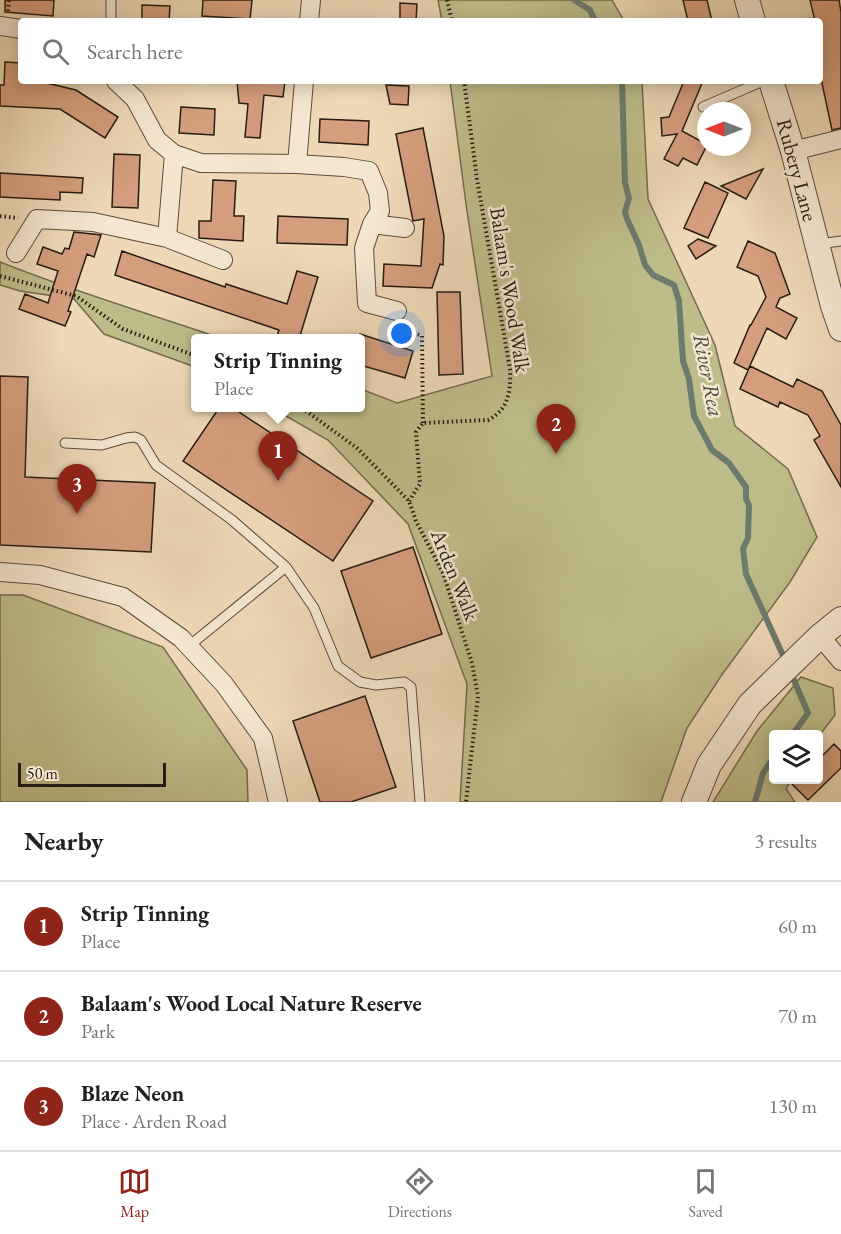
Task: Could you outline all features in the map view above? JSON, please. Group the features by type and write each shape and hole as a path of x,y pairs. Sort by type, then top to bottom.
{"street":[{"path":"309,18 311,0"},
{"path":"747,0 752,18"},
{"path":"0,26 18,29"},
{"path":"119,84 135,99 157,140 174,154 201,163 297,164 369,171 378,193 380,211 372,224 364,248 367,303 398,311"},
{"path":"297,164 304,84"},
{"name":"Rubery Lane","path":"772,84 793,151 841,329"},
{"path":"793,151 841,139"},
{"path":"167,238 174,154"},
{"path":"16,254 37,219 93,222 167,238 222,260"},
{"path":"372,224 405,228"},
{"path":"0,572 40,575 123,597 181,638 225,684 263,738 279,802"},
{"path":"694,802 709,765 750,704 820,636 841,620"},
{"path":"820,636 841,661"}],"lane":[{"path":"111,1 111,18"},
{"path":"715,102 756,84"},
{"path":"817,245 841,241"},
{"path":"65,442 102,444 135,437 141,440 156,465 232,520 286,567 314,608 338,666 360,682 376,686 404,682 411,687 420,802"},
{"path":"189,646 286,567"}],"path":[{"path":"447,0 451,18"},
{"name":"Balaam's Wood Walk","path":"423,423 488,420 503,409 511,386 477,179 464,84"},
{"path":"0,276 76,296 123,329 191,354"},
{"path":"398,311 394,326 422,336 423,423 416,432 420,484 409,501"},
{"name":"Arden Walk","path":"308,412 357,448 409,501 416,521 443,573 469,654 478,696 466,802"}],"shaded area":[{"path":"438,0 612,0 622,18 441,18"},
{"path":"450,84 642,84 648,199 715,345 735,426 788,469 817,537 790,582 721,676 687,728 661,802 460,802 467,684 408,524 328,440 279,412 365,412 365,391 397,403 492,376"},
{"path":"0,262 208,334 191,334 191,366 104,334 74,299 20,291 0,285"},
{"path":"0,595 23,595 163,647 247,770 248,802 0,802"},
{"path":"801,677 833,688 835,715 823,731 769,730 769,784 789,784 786,789 795,802 713,802 757,731"}],"building":[{"path":"5,0 54,0 53,16 5,12"},
{"path":"203,0 252,0 250,18 202,16"},
{"path":"683,0 707,0 711,18 687,18"},
{"path":"810,0 839,0 841,12 841,128 832,130 822,84 823,18 814,18"},
{"path":"400,3 417,4 416,18 400,18"},
{"path":"142,5 170,6 169,18 142,18"},
{"path":"5,62 18,63 18,84 51,84 76,90 118,117 105,138 60,109 0,106 0,85 4,85"},
{"path":"237,84 285,84 283,97 264,95 260,138 245,137 248,104 239,103"},
{"path":"683,84 702,84 682,131 697,139 697,156 702,156 697,165 683,158 678,166 664,159 677,134 662,136 661,118 669,117"},
{"path":"386,85 409,86 408,105 390,104"},
{"path":"181,107 215,109 214,135 179,133"},
{"path":"320,119 369,121 368,145 319,142"},
{"path":"423,128 444,236 443,265 440,264 432,288 383,286 384,264 421,266 424,219 413,221 396,134"},
{"path":"114,154 140,155 138,208 112,207"},
{"path":"763,169 746,199 721,186"},
{"path":"0,173 83,178 82,193 60,192 60,200 0,197"},
{"path":"213,180 236,181 234,216 244,216 243,241 199,238 199,221 211,221"},
{"path":"705,182 728,193 708,238 684,228"},
{"path":"278,216 348,219 347,245 277,243"},
{"path":"74,232 101,235 94,257 87,254 65,326 19,309 25,294 48,303 58,271 37,264 43,247 62,254 65,248 69,249"},
{"path":"698,239 716,246 696,259 688,246"},
{"path":"748,241 775,253 790,294 780,298 776,307 797,318 786,339 767,328 748,370 734,363 750,325 766,297 758,276 737,267"},
{"path":"122,251 225,287 226,284 287,304 297,271 318,277 301,334 278,334 279,330 115,275"},
{"path":"437,292 460,292 463,374 439,375"},
{"path":"365,336 413,351 405,378 365,366"},
{"path":"750,366 793,387 797,379 822,391 841,425 841,487 814,440 820,436 808,415 780,402 778,407 740,389"},
{"path":"0,376 28,377 25,477 155,483 151,552 0,545"},
{"path":"216,412 239,412 373,501 333,561 183,461"},
{"path":"413,547 442,634 371,658 341,571"},
{"path":"365,696 396,787 351,802 320,802 293,721"},
{"path":"834,744 841,751 841,768 808,800 792,784 823,784 823,755"}],"waterway":[{"name":"River Rea","path":"574,0 590,10 594,18"},
{"name":"River Rea","path":"622,84 625,183 629,198 625,212 645,265 653,275 674,285 679,301 683,361 689,379 694,416 712,450 729,463 746,487 746,499 749,505 748,538 743,549 746,574 786,662"},
{"name":"River Rea","path":"790,671 808,713 796,730"},
{"name":"River Rea","path":"755,802 763,773 769,764"}],"place":[{"name":"Balaam's Wood Local Nature Reserve","path":"556,454"},
{"name":"Strip Tinning","path":"278,481"},
{"name":"Blaze Neon","path":"77,514"}]}
